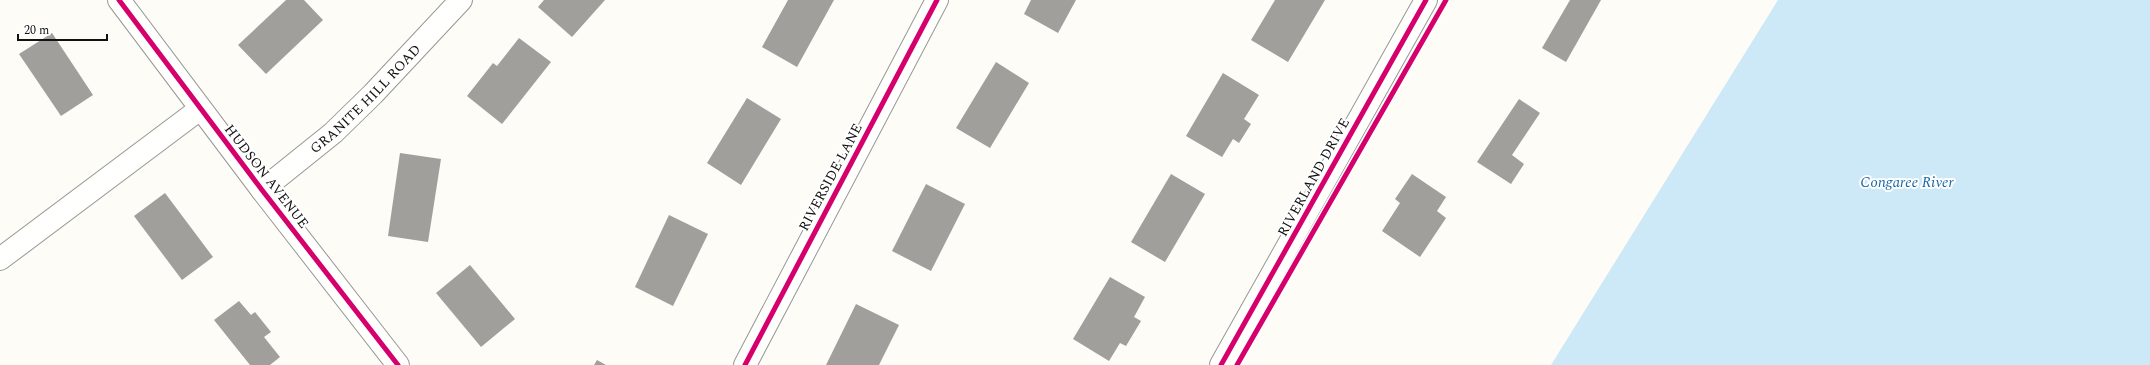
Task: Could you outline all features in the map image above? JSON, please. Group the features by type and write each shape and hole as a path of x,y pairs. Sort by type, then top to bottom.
{"street":[{"name":"HUDSON AVENUE","path":"119,0 200,109 398,365"},
{"name":"GRANITE HILL ROAD","path":"262,190 333,132 373,94 461,0"},
{"name":"RIVERSIDE LANE","path":"745,365 937,0"},
{"name":"RIVERLAND DRIVE","path":"1221,365 1426,0"},
{"path":"0,259 200,109"}],"water":[{"name":"Congaree River","path":"1778,0 2150,0 2150,365 1551,365"}],"building":[{"path":"286,0 304,0 323,20 266,74 238,45"},
{"path":"544,0 605,0 572,37 538,7"},
{"path":"788,0 834,0 797,67 762,47"},
{"path":"1031,0 1076,0 1058,33 1024,14"},
{"path":"1275,0 1325,0 1288,62 1251,40"},
{"path":"1570,0 1601,0 1566,62 1542,48"},
{"path":"52,33 93,95 61,116 19,54"},
{"path":"519,38 551,62 502,124 467,96 493,63 497,66"},
{"path":"996,62 1029,83 990,148 956,128"},
{"path":"1223,73 1259,95 1244,119 1251,124 1239,143 1233,139 1222,157 1186,136"},
{"path":"747,98 781,119 741,185 707,163"},
{"path":"1519,99 1540,113 1512,155 1524,164 1511,184 1477,162"},
{"path":"400,153 441,159 428,242 388,236"},
{"path":"1171,174 1205,194 1165,262 1131,242"},
{"path":"1412,174 1446,197 1437,211 1446,218 1420,257 1382,231 1400,203 1395,199"},
{"path":"926,184 965,204 931,271 892,251"},
{"path":"165,193 213,257 182,280 134,216"},
{"path":"669,215 708,234 673,306 635,287"},
{"path":"470,265 515,319 481,347 436,293"},
{"path":"1110,277 1145,297 1134,317 1141,321 1126,346 1120,343 1109,361 1073,339"},
{"path":"239,301 251,315 255,312 271,332 264,337 280,357 270,365 250,365 214,320"},
{"path":"856,304 899,325 879,365 826,365"},
{"path":"597,360 606,365 594,365"}],"cycle path":[{"path":"119,0 262,190 398,365"},
{"path":"745,365 937,0"},
{"path":"1221,365 1426,0"},
{"path":"1237,365 1446,0"}]}
